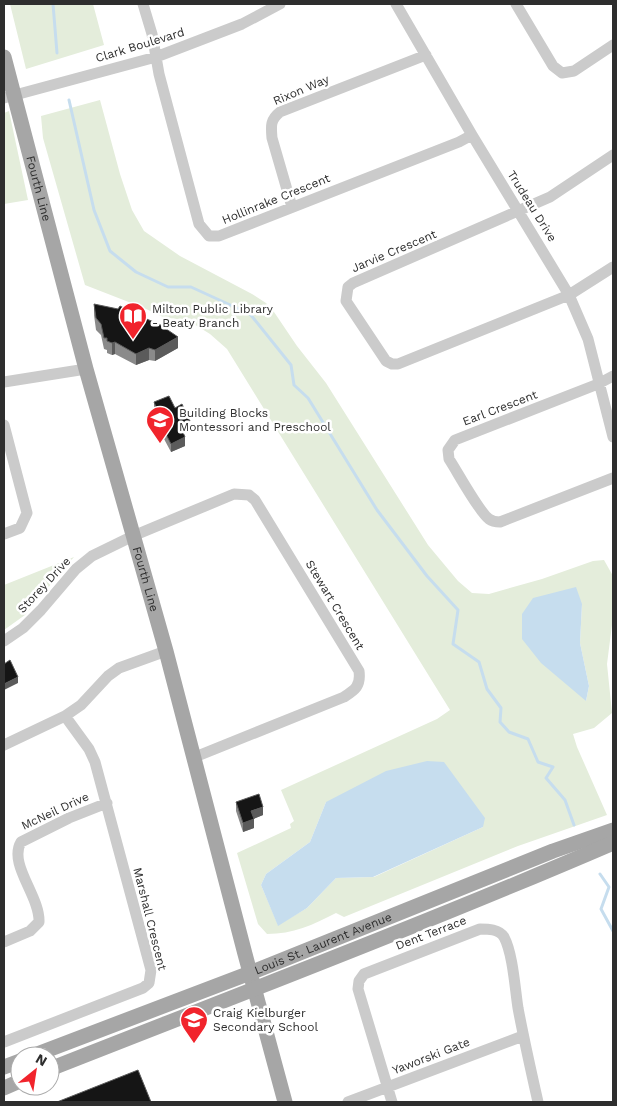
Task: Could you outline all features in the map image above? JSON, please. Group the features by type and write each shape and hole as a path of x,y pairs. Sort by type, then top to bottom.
{"main road":[{"name":"Fourth Line","path":"4,57 9,96 166,650 250,973 286,1102"},
{"name":"Louis St. Laurent Avenue","path":"58,1046 250,973 553,851 613,830"},
{"name":"Louis St. Laurent Avenue","path":"60,1066 478,901 613,843"}],"street":[{"path":"143,4 156,57"},
{"name":"Clark Boulevard","path":"9,96 156,57 242,24 280,4"},
{"name":"Trudeau Drive","path":"396,4 472,135 569,295 588,339 613,437"},
{"path":"516,4 552,66 562,73 574,71 613,45"},
{"name":"Rixon Way","path":"292,207 272,138 271,127 273,117 280,112 426,55"},
{"name":"Hollinrake Crescent","path":"156,57 199,224 204,233 209,236 218,236 459,142 472,135"},
{"path":"519,212 550,198 613,155"},
{"name":"Jarvie Crescent","path":"519,212 353,283 348,287 346,301 386,361 398,364 569,295"},
{"path":"569,295 613,267"},
{"path":"4,382 86,369"},
{"path":"598,384 613,376"},
{"name":"Earl Crescent","path":"598,384 455,440 448,450 449,459 484,514 488,519 495,522 500,522 613,478"},
{"path":"4,425 27,514 20,528 4,534"},
{"name":"Stewart Crescent","path":"133,536 234,494 249,495 255,500 359,671 358,687 344,697 195,757"},
{"name":"Storey Drive","path":"4,641 23,628 76,569 92,556 133,536"},
{"path":"4,746 65,716 81,704 108,676 119,668 166,650"},
{"name":"Marshall Crescent","path":"4,1042 143,988 149,983 151,970 107,803 92,756 65,716"},
{"name":"McNeil Drive","path":"4,942 30,931 39,922 37,908 17,858 18,846 21,842 70,818 107,803"},
{"name":"Dent Terrace","path":"392,1102 358,989 359,981 364,974 480,929 496,930 503,936 510,960 523,1036 538,1102"},
{"name":"Yaworski Gate","path":"348,1102 523,1036"}],"green space":[{"path":"10,4 93,4 104,45 26,69"},
{"path":"100,100 132,210 144,231 180,256 266,303 326,383 428,545 458,581 472,593 489,594 542,579 593,561 604,560 613,576 613,617 607,664 612,713 594,728 573,734 607,815 518,846 344,917 336,913 303,928 276,934 267,934 258,924 237,853 291,828 290,824 294,821 281,790 437,719 450,710 227,349 210,334 189,321 163,317 85,285 43,138 41,116","holes":["533,598 582,604 580,643 589,686 586,701","326,802 483,827 374,877 336,878 307,908 278,925 261,885 266,874 310,842"]},
{"path":"9,111 28,200 4,204 4,113"},
{"path":"74,557 25,615 4,630 4,585"}],"water":[{"path":"576,587 582,604 580,643 589,686 586,701 541,663 522,639 522,614 533,598"},
{"path":"427,761 444,762 485,818 483,827 373,877 336,878 307,908 278,926 261,885 266,874 310,842 326,802 386,771"}],"building":[{"name":"Milton Public Library - Beaty Branch","path":"94,304 118,309 120,306 129,312 159,324 178,337 155,350 149,348 136,354 104,338 101,324 96,318"},
{"path":"169,396 175,408 182,404 190,421 180,425 185,437 171,444 156,415 159,414 154,402"},
{"path":"10,660 18,677 4,684 4,664"},
{"path":"259,794 263,807 251,811 254,819 243,823 236,802"},
{"path":"138,1070 151,1102 57,1102"}],"waterway":[{"path":"53,4 57,53"},
{"path":"69,100 94,210 110,251 136,272 168,287 191,287 250,314 291,365 294,385 308,398 377,510 427,576 458,610 453,644 479,662 487,689 501,708 500,722 509,732 528,739 538,762 553,767 546,778 565,800 574,825"},
{"path":"600,874 609,887 601,909 613,931"}],"place":[{"name":"Milton Public Library - Beaty Branch","path":"133,340"},
{"name":"Building Blocks Montessori and Preschool","path":"160,444"},
{"name":"Craig Kielburger Secondary School","path":"194,1044"}]}
